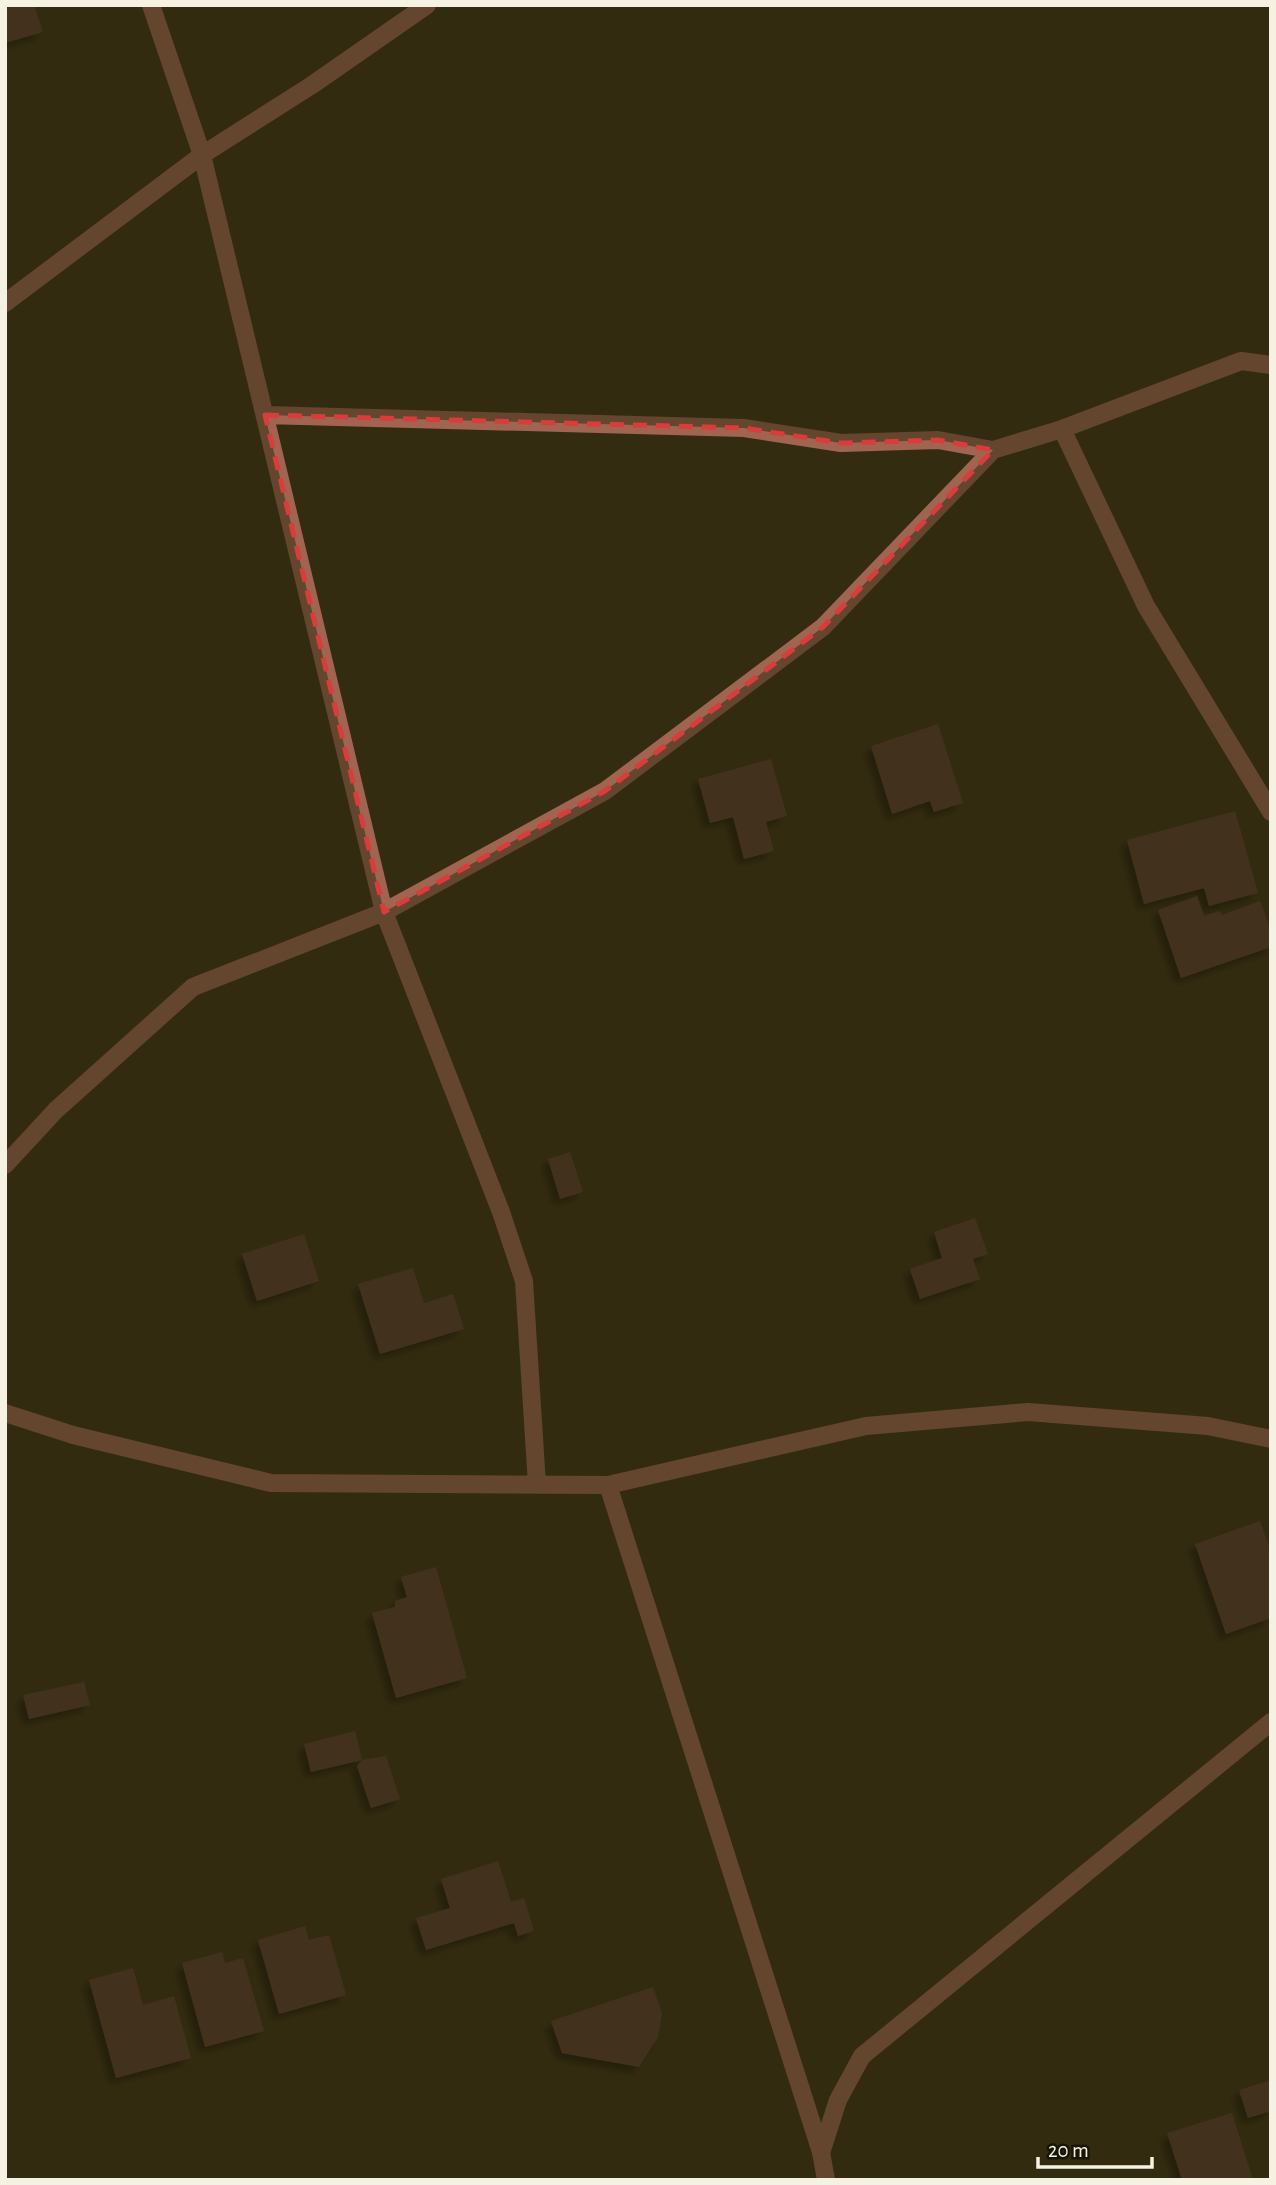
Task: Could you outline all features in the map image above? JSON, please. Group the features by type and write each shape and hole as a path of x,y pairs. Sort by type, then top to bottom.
{"street":[{"path":"150,5 202,155 384,912 501,1212 524,1281 537,1485"},
{"path":"5,303 202,155 312,85 427,5"},
{"path":"265,415 744,428 841,443 938,440 993,450 1062,429 1241,362 1271,365"},
{"path":"1062,429 1146,606 1271,813"},
{"path":"5,1165 57,1110 193,987 384,912 605,791 823,627 993,450"},
{"path":"5,1413 73,1435 271,1483 608,1485 866,1426 1028,1412 1208,1426 1271,1439"},
{"path":"608,1485 821,2152 826,2180"},
{"path":"814,2180 838,2100 862,2056 1271,1722"}],"highlighted area":[{"path":"265,415 744,428 841,443 938,440 993,450 823,627 605,791 384,912"}],"building":[{"path":"5,5 34,5 43,32 5,43"},
{"path":"938,724 963,803 934,812 930,801 892,814 871,746"},
{"path":"771,759 787,816 766,822 774,851 744,859 733,817 710,823 698,779"},
{"path":"1235,811 1258,893 1209,906 1204,888 1144,904 1127,840"},
{"path":"1197,896 1204,916 1219,911 1222,915 1260,901 1271,930 1271,947 1181,978 1158,910"},
{"path":"570,1152 583,1192 560,1199 548,1159"},
{"path":"975,1218 988,1254 973,1259 980,1279 920,1299 910,1269 942,1258 934,1232"},
{"path":"304,1234 319,1281 257,1301 242,1254"},
{"path":"413,1268 424,1303 453,1294 464,1329 380,1354 358,1284"},
{"path":"1260,1521 1271,1552 1271,1618 1226,1634 1195,1544"},
{"path":"436,1567 467,1678 396,1698 372,1613 395,1607 395,1601 407,1597 401,1577"},
{"path":"84,1682 90,1705 29,1719 23,1695"},
{"path":"355,1731 362,1760 311,1772 304,1744"},
{"path":"386,1756 400,1799 371,1808 357,1766 362,1760"},
{"path":"498,1861 511,1902 524,1898 534,1931 518,1936 514,1923 426,1950 416,1918 450,1908 441,1879"},
{"path":"305,1926 309,1940 329,1935 346,1995 279,2014 258,1940"},
{"path":"222,1952 225,1963 243,1958 264,2031 205,2047 182,1963"},
{"path":"133,1968 143,2005 174,1996 191,2058 116,2078 89,1980"},
{"path":"653,1987 662,2013 658,2037 639,2067 562,2053 551,2021"},
{"path":"1271,2080 1271,2111 1248,2118 1239,2090"},
{"path":"1232,2113 1253,2180 1182,2180 1167,2133"}]}
